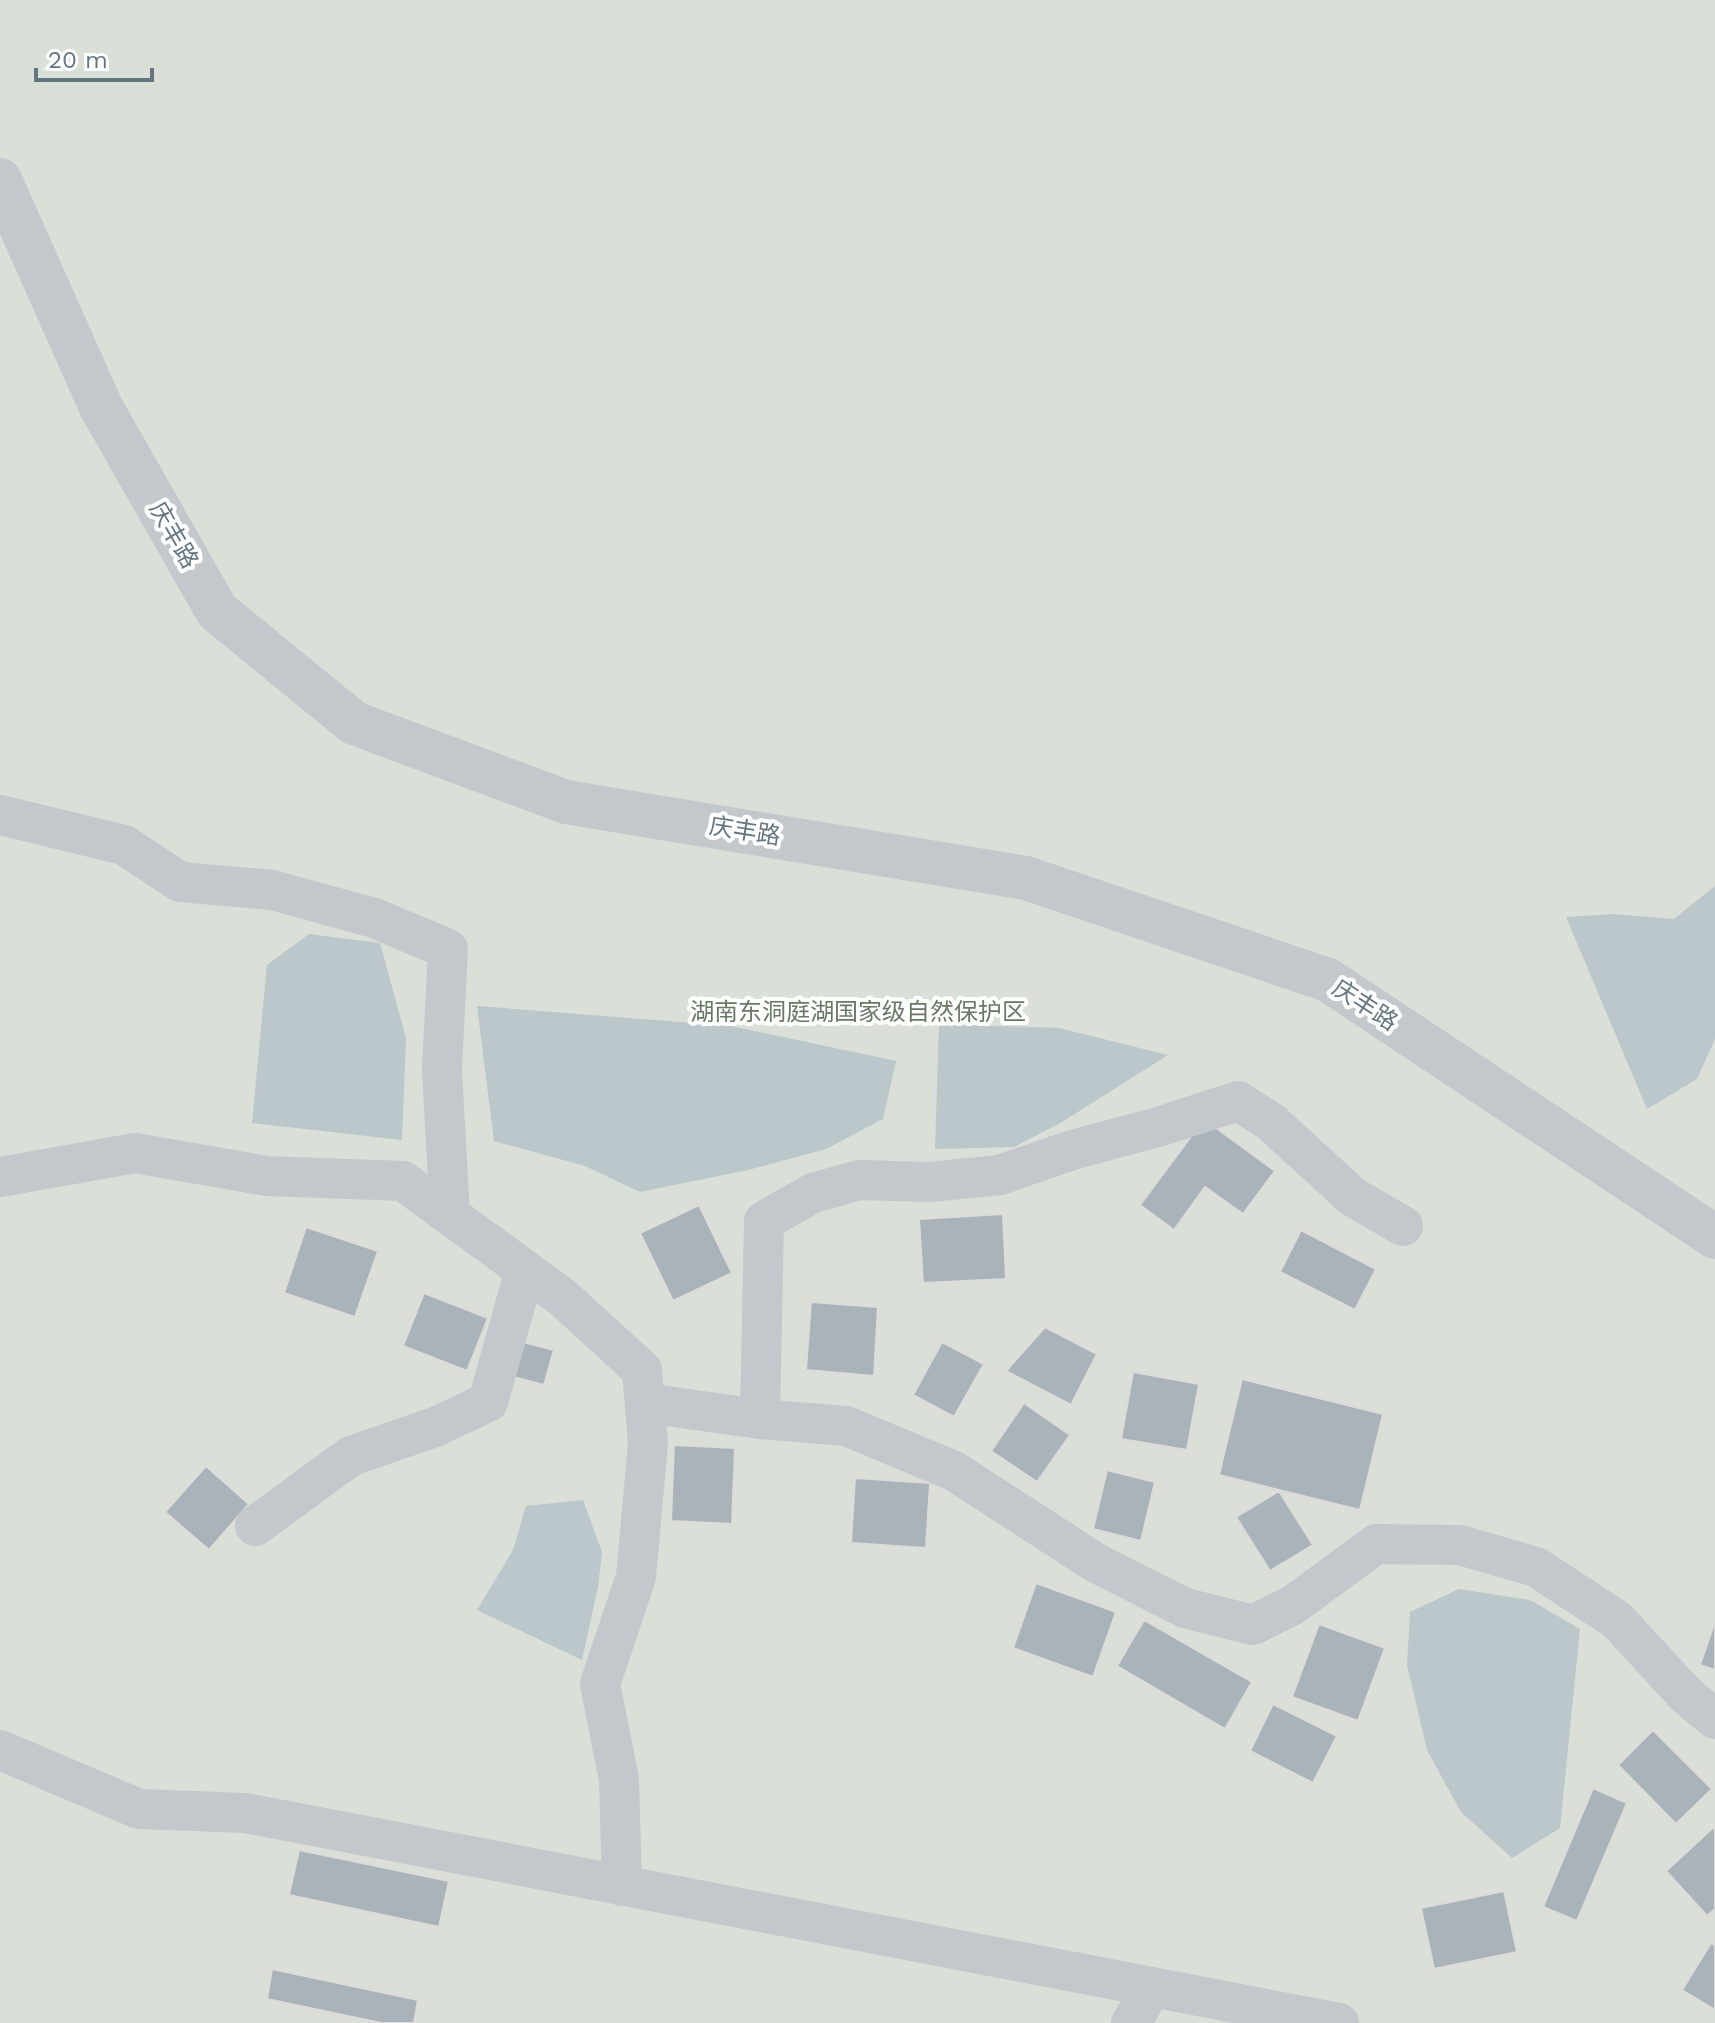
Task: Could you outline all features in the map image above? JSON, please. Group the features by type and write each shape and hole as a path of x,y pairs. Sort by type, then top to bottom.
{"street":[{"name":"庆丰路","path":"0,180 101,407 217,611 354,723 566,802 1026,878 1328,980 1715,1237"},
{"path":"0,815 124,845 180,882 272,890 374,918 448,949 442,1070 450,1215"},
{"path":"760,1419 764,1221 813,1193 859,1180 930,1182 1000,1175 1072,1150 1238,1101 1271,1122 1353,1197 1403,1226"},
{"path":"0,1177 135,1153 267,1176 403,1181 562,1297 642,1370 648,1443 636,1577 600,1684 619,1780 622,1886"},
{"path":"255,1526 351,1456 435,1427 488,1402 525,1270"},
{"path":"645,1403 760,1419 846,1426 954,1471 1096,1563 1185,1608 1253,1625 1293,1605 1376,1544 1460,1545 1536,1567 1617,1620 1686,1695 1715,1719"},
{"path":"0,1750 139,1809 246,1813 1339,2023"},
{"path":"1131,2023 1152,1987"}],"green space":[{"name":"湖南东洞庭湖国家级自然保护区","path":"0,0 1715,0 1715,2023 0,2023"}],"shaded area":[{"path":"1715,886 1715,1039 1697,1079 1647,1109 1566,917 1614,914 1674,919"},
{"path":"309,934 380,943 406,1038 402,1140 252,1123 267,965"},
{"path":"477,1006 731,1026 896,1061 883,1119 826,1149 748,1170 640,1192 585,1166 494,1141"},
{"path":"939,1024 1059,1028 1168,1055 1062,1122 1014,1147 935,1149"},
{"path":"583,1500 602,1552 598,1587 582,1660 477,1610 513,1550 526,1506"},
{"path":"1459,1589 1530,1600 1580,1629 1560,1828 1512,1858 1461,1812 1427,1750 1407,1665 1410,1612"}],"building":[{"path":"1204,1119 1275,1171 1243,1214 1205,1187 1174,1230 1140,1205"},
{"path":"699,1205 732,1273 673,1301 640,1233"},
{"path":"1003,1214 1006,1279 923,1283 919,1219"},
{"path":"306,1227 378,1251 355,1317 284,1293"},
{"path":"1301,1230 1376,1269 1355,1310 1280,1272"},
{"path":"424,1293 488,1318 467,1371 403,1346"},
{"path":"811,1302 878,1307 874,1376 806,1370"},
{"path":"1045,1327 1097,1354 1071,1405 1006,1371"},
{"path":"515,1340 554,1350 544,1385 506,1375"},
{"path":"942,1342 984,1364 954,1417 913,1395"},
{"path":"1133,1372 1199,1384 1187,1450 1121,1439"},
{"path":"1242,1379 1383,1414 1360,1510 1219,1475"},
{"path":"1024,1403 1070,1435 1037,1482 991,1451"},
{"path":"674,1445 735,1448 732,1524 671,1521"},
{"path":"206,1466 249,1504 209,1550 165,1512"},
{"path":"1107,1470 1155,1482 1141,1541 1093,1529"},
{"path":"855,1478 930,1483 926,1548 851,1543"},
{"path":"1279,1491 1313,1545 1270,1571 1236,1517"},
{"path":"1036,1583 1116,1612 1093,1677 1013,1648"},
{"path":"1144,1620 1252,1682 1225,1729 1117,1666"},
{"path":"1715,1621 1715,1670 1700,1665"},
{"path":"1319,1624 1385,1648 1358,1721 1292,1697"},
{"path":"1273,1704 1337,1736 1313,1783 1250,1751"},
{"path":"1653,1730 1712,1789 1676,1824 1618,1765"},
{"path":"1593,1788 1627,1803 1577,1921 1543,1907"},
{"path":"1715,1826 1715,1909 1707,1916 1666,1871"},
{"path":"299,1850 449,1881 439,1927 289,1895"},
{"path":"1504,1891 1517,1952 1434,1969 1421,1908"},
{"path":"1711,1943 1715,1945 1715,2010 1682,1990"},
{"path":"272,1969 418,2000 414,2023 381,2023 267,1999"}]}
